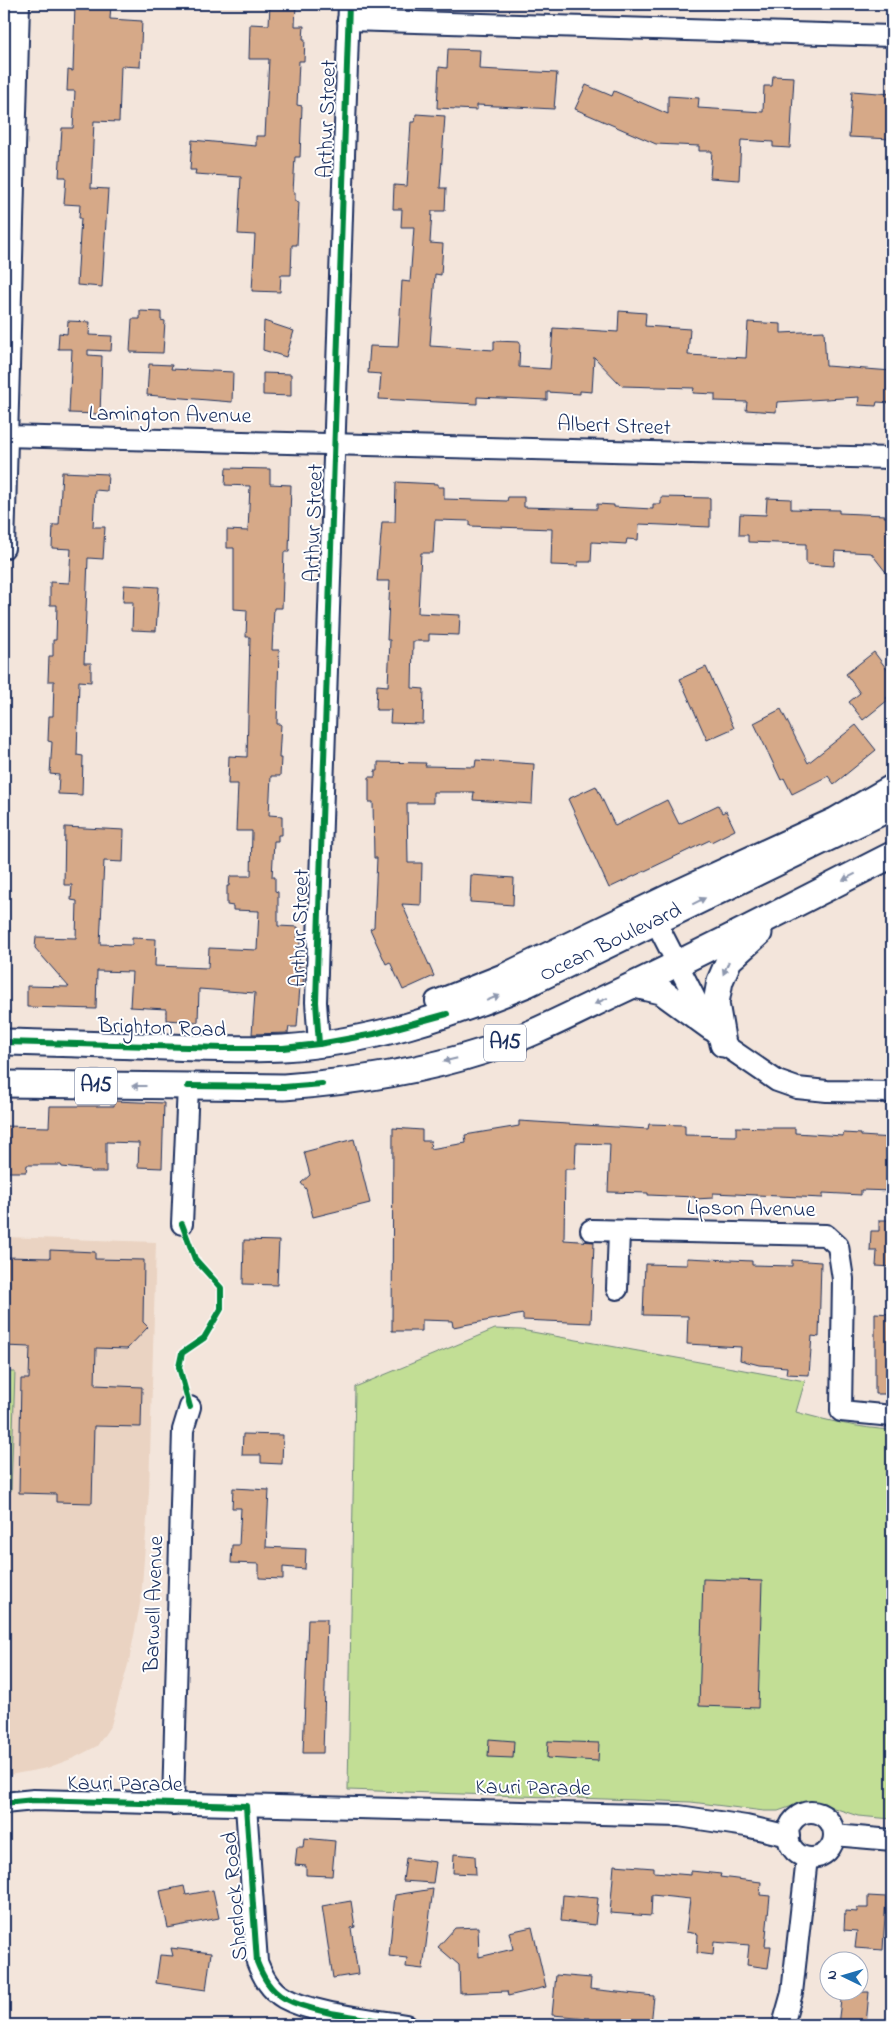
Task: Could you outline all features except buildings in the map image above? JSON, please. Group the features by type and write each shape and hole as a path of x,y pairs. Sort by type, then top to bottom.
{"main road":[{"name":"Ocean Boulevard","path":"319,1044 419,1022 477,1005 527,984 892,807"},
{"name":"Ocean Boulevard","path":"188,1086 284,1087 374,1078 484,1051 540,1029 677,965 892,855"},
{"path":"718,1036 716,1003 720,981 729,960 785,910"},
{"path":"635,985 661,991 718,1036"},
{"name":"Brighton Road","path":"4,1042 224,1048 283,1048 319,1044"},
{"name":"A15","path":"4,1084 188,1086"}],"street":[{"path":"4,548 19,4"},
{"path":"349,12 892,36"},
{"name":"Arthur Street","path":"319,1044 316,1002 349,12"},
{"name":"Lamington Avenue","path":"6,436 335,444"},
{"name":"Albert Street","path":"335,444 892,458"},
{"name":"Ocean Boulevard","path":"436,1001 504,974 678,890 835,818 892,784"},
{"path":"656,922 677,965 718,1036 777,1081 797,1088 827,1091 892,1092"},
{"path":"182,1224 188,1086"},
{"name":"Lipson Avenue","path":"590,1230 826,1235 838,1246 843,1279 841,1411 892,1416"},
{"path":"617,1289 619,1231"},
{"name":"Barwell Avenue","path":"173,1804 183,1430 190,1407"},
{"name":"Kauri Parade","path":"4,1804 34,1800 679,1816 746,1826 789,1836"},
{"name":"Sherlock Road","path":"246,1806 257,1962 263,1978 284,1998 310,2008 406,2025"},
{"path":"809,1812 824,1817 830,1822 834,1834 833,1842 823,1855 816,1858 807,1858 794,1850 789,1836 793,1821 809,1812"},
{"path":"834,1834 892,1840"},
{"path":"783,2025 792,1993 807,1858"}],"shaded area":[{"path":"4,1237 156,1242 149,1492 141,1599 129,1661 111,1725 97,1746 74,1758 47,1768 4,1776"}],"green space":[{"path":"495,1329 521,1330 805,1381 796,1412 844,1424 892,1430 892,1819 858,1816 813,1801 804,1802 778,1811 764,1811 691,1802 348,1790 355,1387"},
{"path":"4,1372 15,1372 11,1491 4,1491"}],"railway":[{"path":"4,2023 15,2025"}],"cycle path":[{"path":"319,1044 316,1002 349,4"},
{"path":"4,1042 283,1048 319,1044 374,1034 447,1014"},
{"path":"188,1086 284,1087 322,1084"},
{"path":"182,1224 195,1259 221,1288 221,1309 204,1338 182,1353 179,1367 190,1407"},
{"path":"4,1803 34,1800 246,1806 257,1962 268,1983 284,1998 296,2004 326,2012 406,2025"}]}
